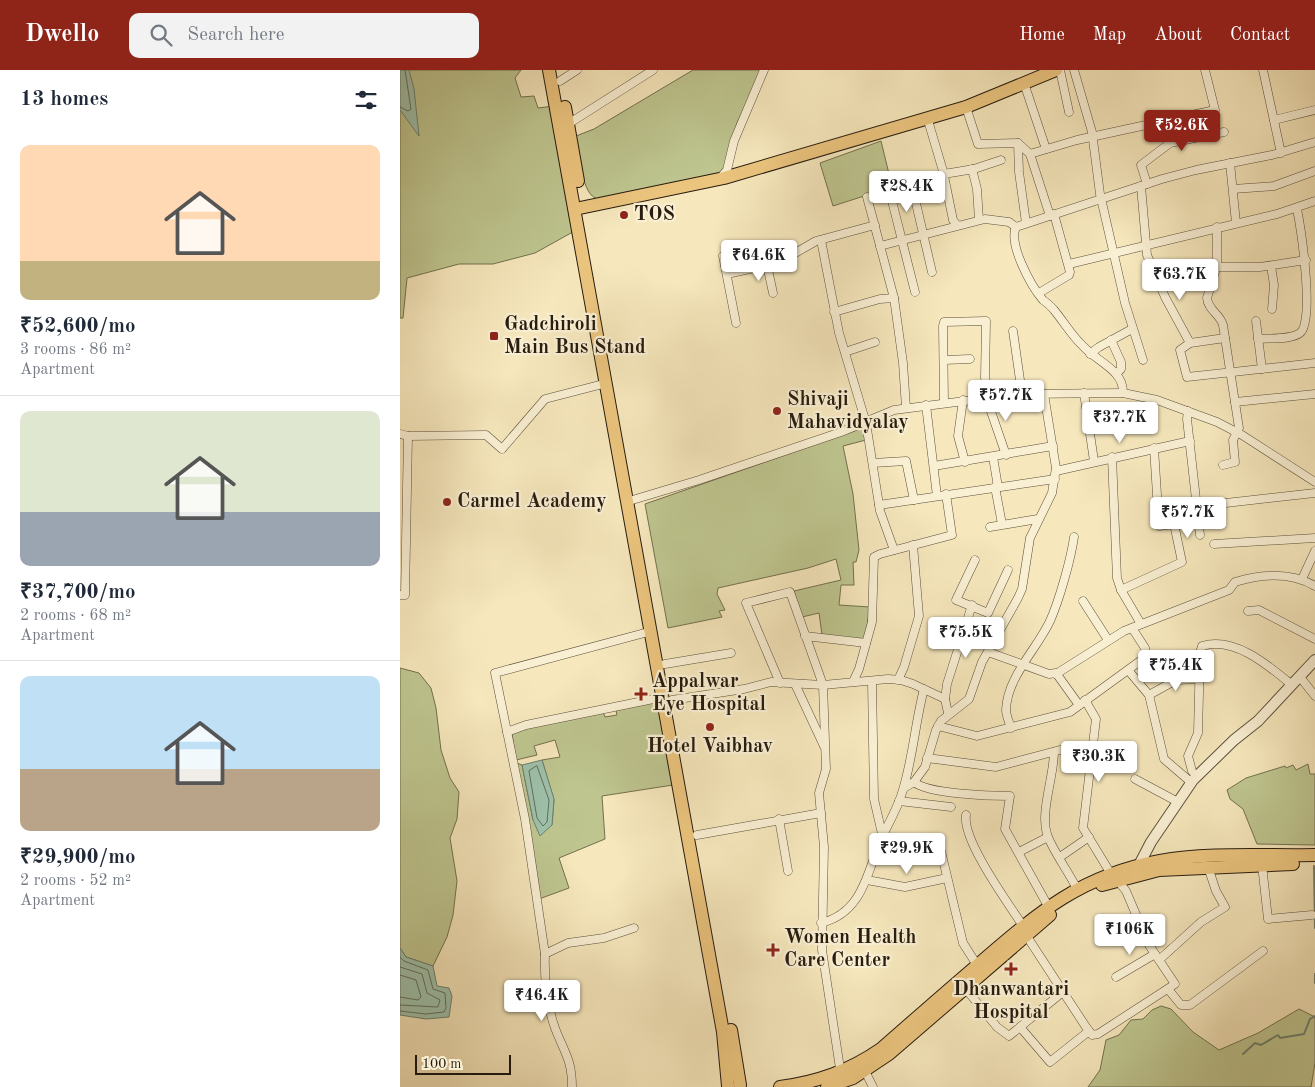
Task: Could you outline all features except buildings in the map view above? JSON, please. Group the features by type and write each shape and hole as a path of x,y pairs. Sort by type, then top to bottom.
{"main road":[{"path":"549,70 579,208 632,501 652,630 697,835 735,1086"},
{"path":"579,208 720,179 966,107 1056,70"},
{"path":"559,75 607,383 665,664 668,698 723,1032 735,1086"},
{"path":"828,1087 881,1049 978,965 1025,930 1074,899 1139,865 1179,858 1315,855"},
{"path":"780,1087 842,1077 865,1070 889,1054 964,988 1048,906 1077,889 1115,877 1159,870 1208,866 1315,863"}],"street":[{"path":"559,75 577,70"},
{"path":"568,124 653,70"},
{"path":"720,179 727,170 734,141 764,70"},
{"path":"1060,70 1069,112"},
{"path":"1074,70 1093,136 1101,198 1113,253 1132,329 1143,360"},
{"path":"1030,154 1093,136 1215,110 1204,70"},
{"path":"1263,70 1280,153"},
{"path":"1024,83 1046,149"},
{"path":"966,107 978,144 1018,143 1030,154 1069,264 1069,275 1039,293"},
{"path":"1274,120 1315,110"},
{"path":"928,117 944,174 952,220 956,225"},
{"path":"1190,343 1147,255 1148,244 1141,165 1162,147 1170,143 1224,132"},
{"path":"1123,393 1123,385 1117,373 1090,354 1039,293 1022,266 1015,241 1014,232 1016,227 1101,198 1196,170 1280,153 1315,142"},
{"path":"1018,143 1019,172 1026,223"},
{"path":"944,174 972,169 1000,160"},
{"path":"1230,163 1236,223"},
{"path":"972,169 979,220"},
{"path":"1234,189 1274,186 1315,171"},
{"path":"912,186 932,272"},
{"path":"890,193 915,292"},
{"path":"867,197 894,298 902,355 906,408"},
{"path":"1069,264 1297,209 1315,201"},
{"path":"1258,339 1294,336 1300,334 1311,325 1306,260 1297,209"},
{"path":"880,246 979,220 998,219 1009,222 1016,227"},
{"path":"727,274 767,265 785,259 821,240 875,225"},
{"path":"1217,227 1216,267 1207,298 1208,304 1221,318 1239,428 1235,432 1233,440 1235,462 1223,465"},
{"path":"821,240 834,312 866,423 879,505 894,550"},
{"path":"724,256 736,323"},
{"path":"1216,267 1271,266 1306,260"},
{"path":"767,265 774,293"},
{"path":"1271,266 1274,285 1272,310"},
{"path":"834,312 880,299 894,298"},
{"path":"944,402 942,326 944,322 986,321 985,378 988,397 1006,455"},
{"path":"1256,321 1262,369"},
{"path":"1090,354 1132,329"},
{"path":"1014,331 1022,394"},
{"path":"1225,338 1190,343 1180,350 1187,378 1315,363"},
{"path":"1111,340 1121,362 1121,368 1117,373"},
{"path":"845,352 875,342"},
{"path":"944,360 970,359"},
{"path":"400,595 405,595 403,551 404,435 486,435 502,449 545,399 607,383"},
{"path":"1084,393 1094,461"},
{"path":"632,501 866,423 894,410 944,402 1022,394 1123,393 1143,396 1188,411 1235,432 1315,482"},
{"path":"904,788 914,782 925,767 938,726 948,713 970,699 988,652 1022,589 1030,538 1052,493 1056,475 1044,394"},
{"path":"1235,402 1315,394"},
{"path":"963,400 958,436 965,462"},
{"path":"853,682 866,643 873,608 874,558 894,550 952,535 934,466 926,405"},
{"path":"1188,411 1200,534"},
{"path":"879,505 996,487 1056,475 1094,461 1190,442"},
{"path":"934,466 1053,446"},
{"path":"1121,590 1182,562 1174,524 1159,526 1154,448"},
{"path":"994,457 996,487 1002,524"},
{"path":"1112,457 1117,578 1121,590 1141,624"},
{"path":"873,463 906,461 914,500"},
{"path":"1217,504 1315,493"},
{"path":"990,527 1038,519"},
{"path":"1010,728 1006,710 1023,664 1050,621 1070,561 1074,537"},
{"path":"1214,544 1315,538"},
{"path":"898,680 904,667 919,616 913,545"},
{"path":"1302,579 1315,551"},
{"path":"975,560 956,596 956,600 988,613 1008,570"},
{"path":"988,652 1049,674 1056,674 1108,640 1141,624 1229,590 1235,582 1243,579 1283,576 1302,579 1315,586"},
{"path":"780,682 746,603 790,592 823,685 826,769 819,793 824,847 821,923 822,950 842,1077"},
{"path":"1083,601 1108,640"},
{"path":"948,713 945,699 947,684 972,605"},
{"path":"1248,611 1258,610 1315,639"},
{"path":"938,726 977,736 1070,712 1142,661 1147,653 1132,628"},
{"path":"572,1087 569,1057 554,1027 544,968 545,954 524,819 495,673 652,630"},
{"path":"805,636 866,643"},
{"path":"1194,780 1188,756 1198,733 1200,653 1202,646 1209,644 1230,646 1253,656 1292,685"},
{"path":"665,664 731,653"},
{"path":"1139,865 1151,842 1194,780 1234,740 1258,721 1315,660"},
{"path":"1128,670 1150,695 1164,759 1194,780"},
{"path":"966,815 967,830 982,861 1092,1035 1098,1034 1175,984 1157,957 1126,891 1083,828 1096,720 1056,674"},
{"path":"1300,677 1315,696"},
{"path":"1150,695 1176,680 1200,679"},
{"path":"507,732 526,724 668,698 780,682 823,685 898,680 945,699"},
{"path":"872,681 874,799 883,838"},
{"path":"795,684 825,748"},
{"path":"821,923 837,919 844,914 867,880 904,788 924,689"},
{"path":"927,758 996,767 1076,746"},
{"path":"1054,752 1054,767 1045,824 1048,837 1077,889"},
{"path":"1135,779 1178,802"},
{"path":"914,782 918,786 945,790 980,795 1010,796 1004,829 1019,852 1048,906"},
{"path":"899,801 951,807"},
{"path":"697,835 821,813"},
{"path":"779,819 788,871"},
{"path":"1019,852 1048,837"},
{"path":"1060,857 1089,837"},
{"path":"940,847 964,943 978,965"},
{"path":"1262,865 1268,919 1312,915"},
{"path":"1116,977 1157,957 1201,922 1225,907 1216,891 1208,866"},
{"path":"867,880 905,888 947,878"},
{"path":"545,954 568,943 604,938 634,928"},
{"path":"1168,989 1181,1005 1190,1005 1263,951"},
{"path":"964,988 997,1027 1009,1036 1064,991"},
{"path":"1020,1027 1050,1062 1089,1030"},
{"path":"865,1070 873,1087"}],"shaded area":[{"path":"400,70 521,70 515,78 521,97 534,96 538,108 554,106 580,228 535,253 493,264 459,264 407,278 403,318 400,318"},
{"path":"693,70 763,70 737,123 726,169 719,175 598,199 592,196 584,182 576,136 594,129"},
{"path":"881,141 890,178 887,179 889,188 833,206 820,163"},
{"path":"860,429 864,432 866,440 843,446 853,494 859,550 856,562 853,562 854,585 841,585 839,605 870,607 865,640 822,635 819,613 802,617 794,591 841,580 836,559 808,568 718,588 717,594 725,610 719,611 722,617 668,628 645,504"},
{"path":"400,668 419,673 431,688 436,708 441,750 450,778 459,792 457,819 450,838 457,881 453,915 447,937 433,966 406,957 400,948"},
{"path":"662,701 673,785 602,796 605,839 559,858 569,888 539,899 517,763 522,765 533,820 552,825 554,800 542,760 560,757 555,740 534,746 537,755 516,760 512,734 527,727 603,712 605,717 617,715 616,710"},
{"path":"1308,764 1310,774 1315,774 1315,845 1257,844 1243,809 1230,799 1227,790 1246,778 1285,766 1286,768 1293,765 1296,770"},
{"path":"1161,1006 1171,1009 1193,1032 1219,1050 1258,1033 1299,1009 1315,1017 1315,1063 1311,1087 1088,1087 1100,1070 1106,1040 1119,1035 1131,1020 1143,1019 1152,1010"}],"water":[{"path":"400,70 409,70 414,89 419,136 400,110"},
{"path":"542,760 554,799 552,825 540,836 533,820 522,765"},
{"path":"400,948 406,957 433,966 437,986 449,988 452,996 449,1017 426,1019 400,1015"}],"waterway":[{"path":"1314,866 1315,928"},
{"path":"1315,974 1315,983"},
{"path":"1243,1054 1255,1043 1261,1045 1278,1035 1280,1038 1304,1034 1310,1019 1315,1016"}],"place":[{"name":"TOS","path":"624,215"},
{"name":"Gadchiroli Main Bus Stand","path":"494,336"},
{"name":"Shivaji Mahavidyalay","path":"777,411"},
{"name":"Carmel Academy","path":"447,502"},
{"name":"Appalwar Eye Hospital","path":"641,694"},
{"name":"Hotel Vaibhav","path":"710,727"},
{"name":"Women Health Care Center","path":"773,950"},
{"name":"Dhanwantari Hospital","path":"1011,969"}]}
